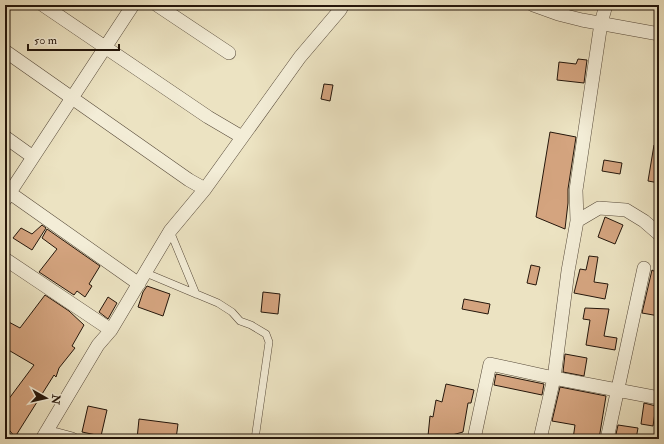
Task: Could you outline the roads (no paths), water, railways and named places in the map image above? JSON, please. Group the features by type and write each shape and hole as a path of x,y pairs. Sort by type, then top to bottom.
{"street":[{"path":"43,5 242,138"},
{"path":"133,5 7,196 142,278"},
{"path":"157,5 229,53"},
{"path":"72,439 44,436 98,345 111,330 170,231 205,189 300,57 343,5"},
{"path":"533,5 558,14 659,34"},
{"path":"540,439 554,378 568,271 577,221 576,190 601,23 606,5"},
{"path":"5,51 189,180 205,189"},
{"path":"5,137 33,157"},
{"path":"577,221 600,208 626,210 644,221 659,234"},
{"path":"5,259 111,330"},
{"path":"608,439 644,268"},
{"path":"474,439 490,364 659,398"}],"lane":[{"path":"142,278 196,294 170,231"},
{"path":"142,278 218,303 232,312 240,321 251,325 266,334 269,342 255,439"}]}
